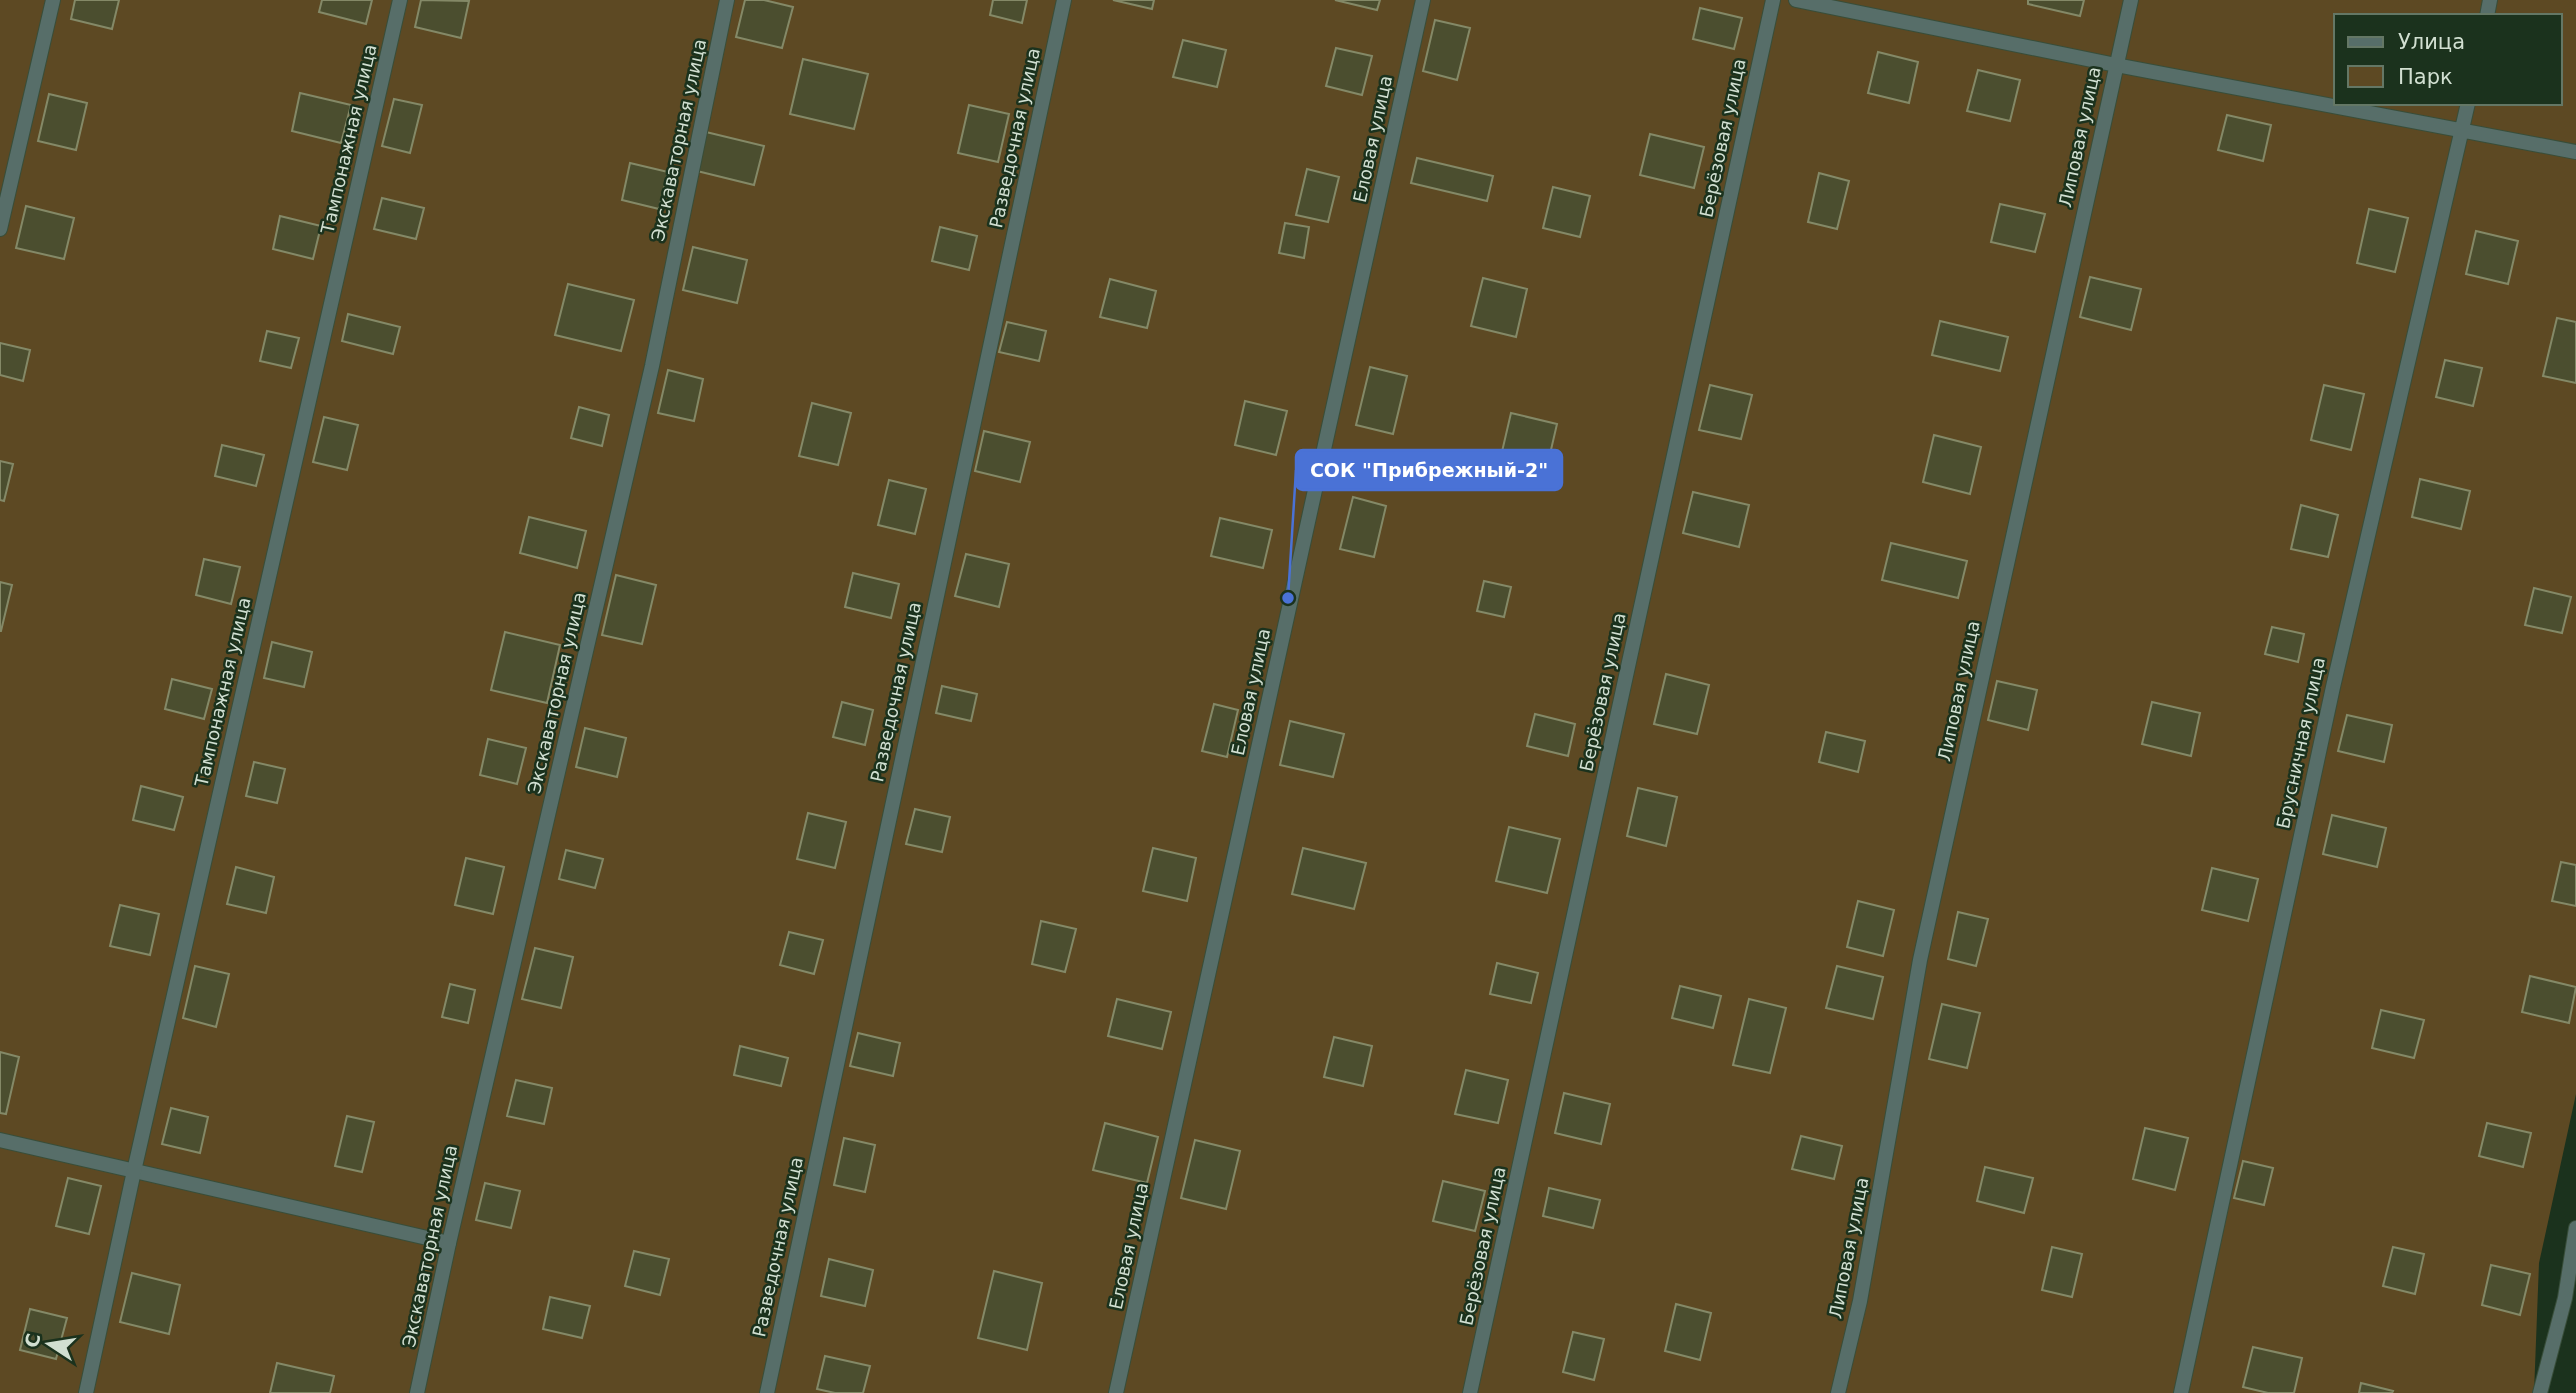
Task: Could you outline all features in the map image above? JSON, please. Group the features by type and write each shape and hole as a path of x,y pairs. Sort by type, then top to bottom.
{"street":[{"path":"0,229 52,0"},
{"name":"Тампонажная улица","path":"86,1393 400,0"},
{"name":"Экскаваторная улица","path":"417,1393 449,1243 652,366 727,0"},
{"name":"Разведочная улица","path":"767,1393 1064,0"},
{"name":"Еловая улица","path":"1116,1393 1423,0"},
{"name":"Берёзовая улица","path":"1470,1393 1773,0"},
{"path":"1796,0 2116,65 2576,152"},
{"name":"Липовая улица","path":"1838,1393 1860,1301 1920,960 2131,0"},
{"name":"Брусничная улица","path":"2181,1393 2333,687 2468,105"},
{"path":"0,1140 449,1243"},
{"path":"2540,1393 2565,1298 2576,1228"}],"green space":[{"path":"0,0 2576,0 2576,1094 2539,1263 2534,1393 0,1393"}],"building":[{"path":"75,0 119,0 112,29 71,19"},
{"path":"322,0 372,0 366,24 319,12"},
{"path":"421,0 469,1 461,38 415,27"},
{"path":"745,0 764,0 793,7 782,48 736,37"},
{"path":"993,0 1027,0 1022,23 990,15"},
{"path":"1113,0 1154,0 1152,9"},
{"path":"1335,0 1380,0 1377,10"},
{"path":"2028,0 2084,0 2080,16 2028,4"},
{"path":"1700,8 1742,18 1734,49 1693,39"},
{"path":"1435,20 1470,28 1457,80 1423,71"},
{"path":"1183,40 1226,50 1217,87 1173,77"},
{"path":"1336,48 1372,56 1362,95 1326,86"},
{"path":"1878,52 1918,62 1909,103 1868,93"},
{"path":"803,59 868,74 854,129 790,114"},
{"path":"1978,70 2020,80 2010,121 1967,111"},
{"path":"300,93 351,105 341,143 292,131"},
{"path":"49,94 87,103 76,150 38,141"},
{"path":"394,99 422,105 410,153 382,146"},
{"path":"969,105 1009,114 998,162 958,153"},
{"path":"2227,115 2271,125 2263,161 2218,150"},
{"path":"706,132 764,146 754,185 697,171"},
{"path":"1650,134 1704,147 1694,188 1640,175"},
{"path":"1417,158 1493,176 1487,201 1411,183"},
{"path":"630,163 668,172 659,209 622,200"},
{"path":"1307,169 1339,177 1328,222 1296,215"},
{"path":"1819,173 1849,181 1837,229 1808,222"},
{"path":"1553,187 1590,196 1580,237 1543,228"},
{"path":"382,198 424,208 416,239 374,229"},
{"path":"2000,204 2045,214 2035,252 1991,242"},
{"path":"26,206 74,218 64,259 16,248"},
{"path":"2369,209 2408,218 2395,272 2357,263"},
{"path":"280,216 321,226 313,259 273,249"},
{"path":"1285,223 1309,227 1304,258 1279,253"},
{"path":"940,227 977,236 969,270 932,261"},
{"path":"2476,231 2518,241 2508,284 2466,274"},
{"path":"693,247 747,260 737,303 683,290"},
{"path":"2090,277 2141,289 2131,330 2080,317"},
{"path":"1483,278 1527,289 1516,337 1471,326"},
{"path":"1110,279 1156,291 1147,328 1100,317"},
{"path":"568,284 634,300 621,351 555,335"},
{"path":"348,314 400,327 393,354 342,341"},
{"path":"2557,318 2576,322 2576,383 2543,376"},
{"path":"1940,321 2008,337 2000,371 1932,355"},
{"path":"1007,322 1046,331 1039,361 999,352"},
{"path":"267,331 299,338 291,368 260,361"},
{"path":"0,343 30,350 23,381 0,375"},
{"path":"2445,360 2482,368 2473,406 2436,397"},
{"path":"1370,367 1407,376 1393,434 1356,425"},
{"path":"668,370 703,379 694,421 658,413"},
{"path":"1710,385 1752,395 1741,439 1699,430"},
{"path":"2324,385 2364,394 2351,450 2311,440"},
{"path":"1245,401 1287,411 1276,455 1235,445"},
{"path":"812,403 851,413 838,465 799,456"},
{"path":"579,407 609,415 602,446 571,438"},
{"path":"1511,413 1557,424 1547,467 1501,456"},
{"path":"324,417 358,425 347,470 313,462"},
{"path":"984,431 1030,442 1020,482 975,471"},
{"path":"1934,435 1981,447 1970,494 1923,482"},
{"path":"222,445 264,455 256,486 215,476"},
{"path":"0,461 13,464 4,501 0,500"},
{"path":"2420,479 2470,491 2461,529 2412,517"},
{"path":"889,480 926,489 915,534 878,525"},
{"path":"1693,492 1749,505 1739,547 1683,533"},
{"path":"1353,497 1386,506 1374,557 1340,549"},
{"path":"2301,505 2338,515 2328,557 2291,549"},
{"path":"529,517 586,531 577,568 520,553"},
{"path":"1220,518 1272,530 1263,568 1211,556"},
{"path":"1891,543 1967,561 1958,598 1882,580"},
{"path":"966,554 1009,564 999,607 955,596"},
{"path":"204,559 240,567 231,604 196,595"},
{"path":"853,573 899,584 891,618 845,607"},
{"path":"616,575 656,585 642,644 602,635"},
{"path":"1484,581 1511,587 1504,617 1477,611"},
{"path":"0,582 12,585 1,631 0,631"},
{"path":"2534,588 2571,597 2562,633 2525,625"},
{"path":"2272,627 2304,634 2298,662 2265,654"},
{"path":"505,632 560,645 547,703 491,690"},
{"path":"272,642 312,652 304,687 264,678"},
{"path":"1666,674 1709,685 1697,734 1654,724"},
{"path":"172,679 212,689 204,719 165,709"},
{"path":"1997,681 2037,690 2028,730 1988,720"},
{"path":"942,686 977,694 971,721 936,713"},
{"path":"842,702 873,710 865,745 833,737"},
{"path":"2152,702 2200,713 2191,756 2142,744"},
{"path":"1214,704 1238,710 1227,757 1202,751"},
{"path":"1535,714 1575,724 1568,756 1527,746"},
{"path":"2347,715 2392,725 2384,762 2338,751"},
{"path":"1290,721 1344,734 1333,777 1280,765"},
{"path":"585,728 626,738 617,777 576,767"},
{"path":"1826,732 1865,741 1858,772 1819,762"},
{"path":"488,739 526,748 517,784 480,775"},
{"path":"254,762 285,769 277,803 246,796"},
{"path":"141,786 183,797 174,830 133,820"},
{"path":"1638,788 1677,797 1666,846 1627,836"},
{"path":"915,809 950,817 942,852 906,844"},
{"path":"808,813 846,822 835,868 797,859"},
{"path":"2332,815 2386,828 2377,867 2323,854"},
{"path":"1509,827 1560,839 1547,893 1496,881"},
{"path":"1153,848 1196,858 1187,901 1143,891"},
{"path":"1303,848 1366,863 1354,909 1292,894"},
{"path":"566,850 603,859 595,888 559,879"},
{"path":"466,858 504,867 493,914 455,905"},
{"path":"2561,862 2576,865 2576,906 2552,901"},
{"path":"236,867 274,877 266,913 227,904"},
{"path":"2212,868 2258,879 2248,921 2202,910"},
{"path":"1858,901 1894,910 1883,956 1847,947"},
{"path":"120,905 159,914 150,955 110,946"},
{"path":"1958,912 1988,919 1976,966 1948,959"},
{"path":"1041,921 1076,929 1065,972 1032,964"},
{"path":"789,932 823,940 814,974 780,965"},
{"path":"535,948 573,957 561,1008 522,999"},
{"path":"1497,963 1538,973 1531,1003 1490,994"},
{"path":"195,966 229,974 216,1027 183,1018"},
{"path":"1837,966 1883,977 1873,1019 1826,1008"},
{"path":"2530,976 2576,987 2569,1023 2522,1012"},
{"path":"450,984 475,990 468,1023 442,1017"},
{"path":"1680,986 1721,996 1713,1028 1672,1018"},
{"path":"1117,999 1171,1012 1162,1049 1108,1036"},
{"path":"1749,999 1786,1008 1770,1073 1733,1065"},
{"path":"1942,1004 1980,1013 1967,1068 1929,1059"},
{"path":"2381,1010 2424,1020 2414,1058 2372,1048"},
{"path":"858,1033 900,1043 893,1076 850,1066"},
{"path":"1334,1037 1372,1046 1363,1086 1324,1077"},
{"path":"740,1046 788,1058 781,1086 734,1075"},
{"path":"0,1052 19,1057 6,1114 0,1113"},
{"path":"1466,1070 1508,1080 1498,1123 1455,1114"},
{"path":"516,1080 552,1088 544,1124 507,1116"},
{"path":"1564,1093 1610,1104 1601,1144 1555,1133"},
{"path":"171,1108 208,1117 200,1153 162,1144"},
{"path":"347,1116 374,1122 362,1172 335,1166"},
{"path":"1105,1123 1158,1137 1147,1183 1093,1170"},
{"path":"2487,1123 2531,1133 2523,1167 2479,1156"},
{"path":"2145,1128 2188,1138 2175,1190 2133,1179"},
{"path":"1801,1136 1842,1146 1834,1179 1792,1169"},
{"path":"844,1138 875,1145 865,1192 834,1185"},
{"path":"1195,1140 1240,1151 1226,1209 1181,1198"},
{"path":"2243,1161 2273,1168 2264,1205 2234,1198"},
{"path":"1985,1167 2033,1178 2024,1213 1977,1201"},
{"path":"68,1178 101,1186 89,1234 56,1226"},
{"path":"1443,1181 1485,1191 1475,1231 1433,1221"},
{"path":"485,1183 520,1191 511,1228 476,1220"},
{"path":"1549,1188 1600,1200 1593,1228 1543,1216"},
{"path":"2052,1247 2082,1254 2072,1297 2042,1290"},
{"path":"2393,1247 2424,1254 2415,1294 2383,1286"},
{"path":"634,1251 669,1259 660,1295 625,1286"},
{"path":"829,1259 873,1270 865,1306 821,1296"},
{"path":"2491,1265 2530,1274 2520,1315 2482,1305"},
{"path":"994,1271 1042,1283 1027,1350 978,1338"},
{"path":"132,1273 180,1285 169,1334 120,1322"},
{"path":"550,1297 590,1306 582,1338 543,1329"},
{"path":"1676,1304 1711,1313 1700,1360 1665,1351"},
{"path":"30,1309 67,1318 56,1359 20,1350"},
{"path":"1573,1332 1604,1339 1594,1380 1563,1372"},
{"path":"2253,1347 2302,1358 2294,1393 2268,1393 2243,1387"},
{"path":"825,1356 870,1366 863,1393 835,1393 817,1389"},
{"path":"277,1363 334,1376 330,1393 270,1393"},
{"path":"2361,1383 2393,1391 2359,1393"}],"place":[{"name":"СОК \"Прибрежный-2\"","path":"1288,598"}]}
